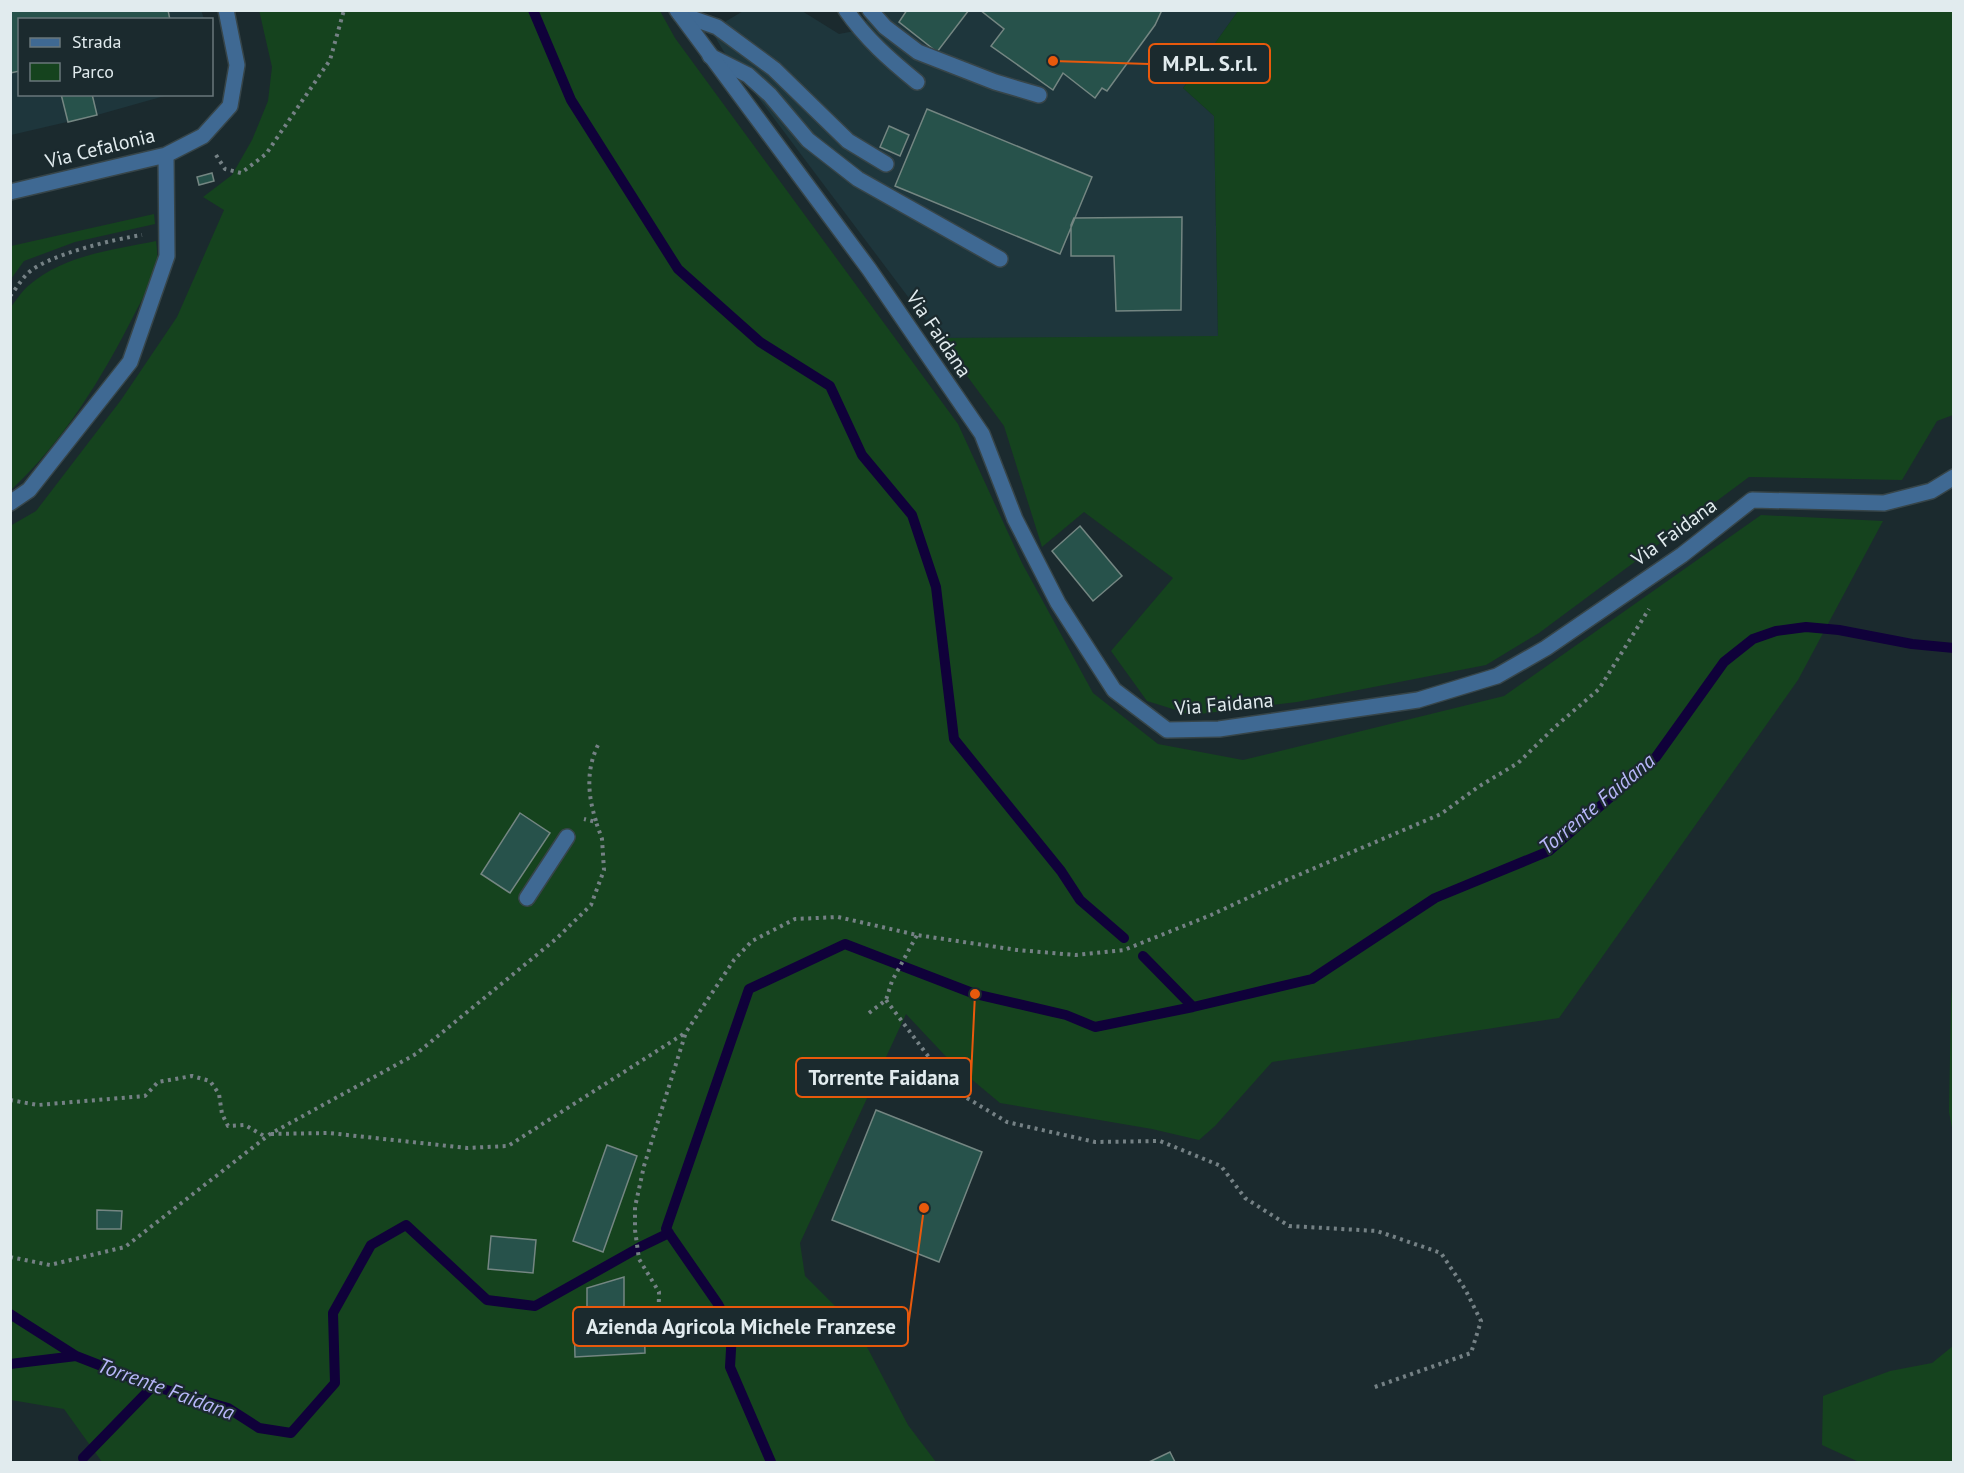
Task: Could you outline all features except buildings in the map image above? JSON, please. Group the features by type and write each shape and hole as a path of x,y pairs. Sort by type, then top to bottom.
{"street":[{"name":"Via Cefalonia","path":"10,192 165,155 203,136 230,106 237,65 226,10"},
{"path":"846,10 860,30 883,55 917,82"},
{"path":"870,10 885,27 918,52 995,82 1039,95"},
{"path":"679,12 717,27 774,69 848,141 886,164"},
{"name":"Via Faidana","path":"679,12 869,269 982,434 1015,519 1058,603 1114,690 1167,730 1219,729 1418,700 1497,676 1546,648 1682,555 1752,500 1884,503 1931,491 1953,477"},
{"path":"710,56 748,75 770,95 808,140 858,179 1000,259"},
{"path":"10,503 29,490 130,362 167,256 165,155"},
{"path":"527,898 567,837"}],"path":[{"path":"225,169 241,173 266,154 330,60 344,10"},
{"path":"10,296 28,273 49,261 88,247 166,231"},
{"path":"658,1347 659,1292 639,1260 635,1230 635,1207 644,1166 686,1032 740,954 752,941 795,919 838,917 917,935 1017,950 1076,955 1125,950 1212,915 1282,882 1441,814 1478,787 1518,763 1599,688 1652,603"},
{"path":"10,1257 50,1265 125,1247 268,1135 416,1054 556,939 591,905 604,870 602,839 590,801 589,785 593,755 600,741"},
{"path":"567,837 577,820 586,818 596,822"},
{"path":"869,1013 886,1000 892,981 917,935"},
{"path":"886,1000 934,1064 962,1095 1007,1122 1095,1142 1160,1141 1221,1166 1245,1197 1289,1226 1377,1231 1441,1253 1465,1288 1481,1321 1471,1353 1372,1388"},
{"path":"10,1100 38,1105 145,1096 158,1082 192,1076 210,1081 219,1094 222,1114 228,1126 245,1125 268,1135 329,1133 467,1149 508,1146 686,1032"}],"shaded area":[{"path":"201,10 204,18 18,18 18,96 164,96 97,115 11,135 10,11"},
{"path":"745,10 802,11 839,34 860,30 873,11 1238,11 1183,88 1214,116 1218,337 939,338 724,52 711,30"}],"green space":[{"path":"259,10 660,11 675,38 958,424 1022,563 1093,693 1158,744 1243,760 1504,696 1761,515 1883,521 1798,680 1559,1018 1272,1062 1215,1126 1199,1140 1152,1129 1000,1103 952,1063 906,1014 800,1243 805,1276 857,1328 908,1425 936,1462 102,1462 64,1409 11,1400 10,526 36,511 121,400 177,317 224,210 203,197 232,175 252,140 268,101 272,67"},
{"path":"1238,11 1953,11 1953,415 1937,421 1902,480 1749,477 1539,633 1486,665 1297,702 1192,715 1147,701 1111,651 1173,578 1084,512 1042,547 1004,426 939,338 1218,336 1214,116 1183,88"},
{"path":"154,214 155,224 75,242 24,261 11,279 11,246"},
{"path":"156,241 157,262 153,277 109,362 80,408 48,451 11,490 10,308 28,286 57,267 89,255"},
{"path":"1953,971 1953,1133 1949,1112"},
{"path":"1953,1346 1953,1462 1859,1462 1822,1445 1823,1396 1890,1371 1932,1363"}],"waterway":[{"path":"533,10 571,100 678,269 760,342 830,386 862,455 912,515 936,587 954,739 1061,871 1080,900 1124,938"},
{"name":"Torrente Faidana","path":"10,1364 76,1356 153,1386 228,1408 259,1428 291,1433 335,1383 333,1313 371,1245 406,1225 487,1300 535,1306 669,1233 666,1229 749,989 845,944 975,994 1066,1015 1095,1027 1312,979 1435,898 1549,851 1656,757 1724,662 1753,639 1776,631 1806,627 1839,630 1912,644 1954,648"},
{"path":"1143,956 1193,1007"},
{"path":"666,1229 718,1304 732,1332 730,1367 771,1462"},
{"path":"10,1314 76,1356"},
{"path":"83,1458 153,1386"}],"place":[{"name":"M.P.L. S.r.l.","path":"1053,61"},
{"name":"Torrente Faidana","path":"975,994"},
{"name":"Azienda Agricola Michele Franzese","path":"924,1208"}]}
